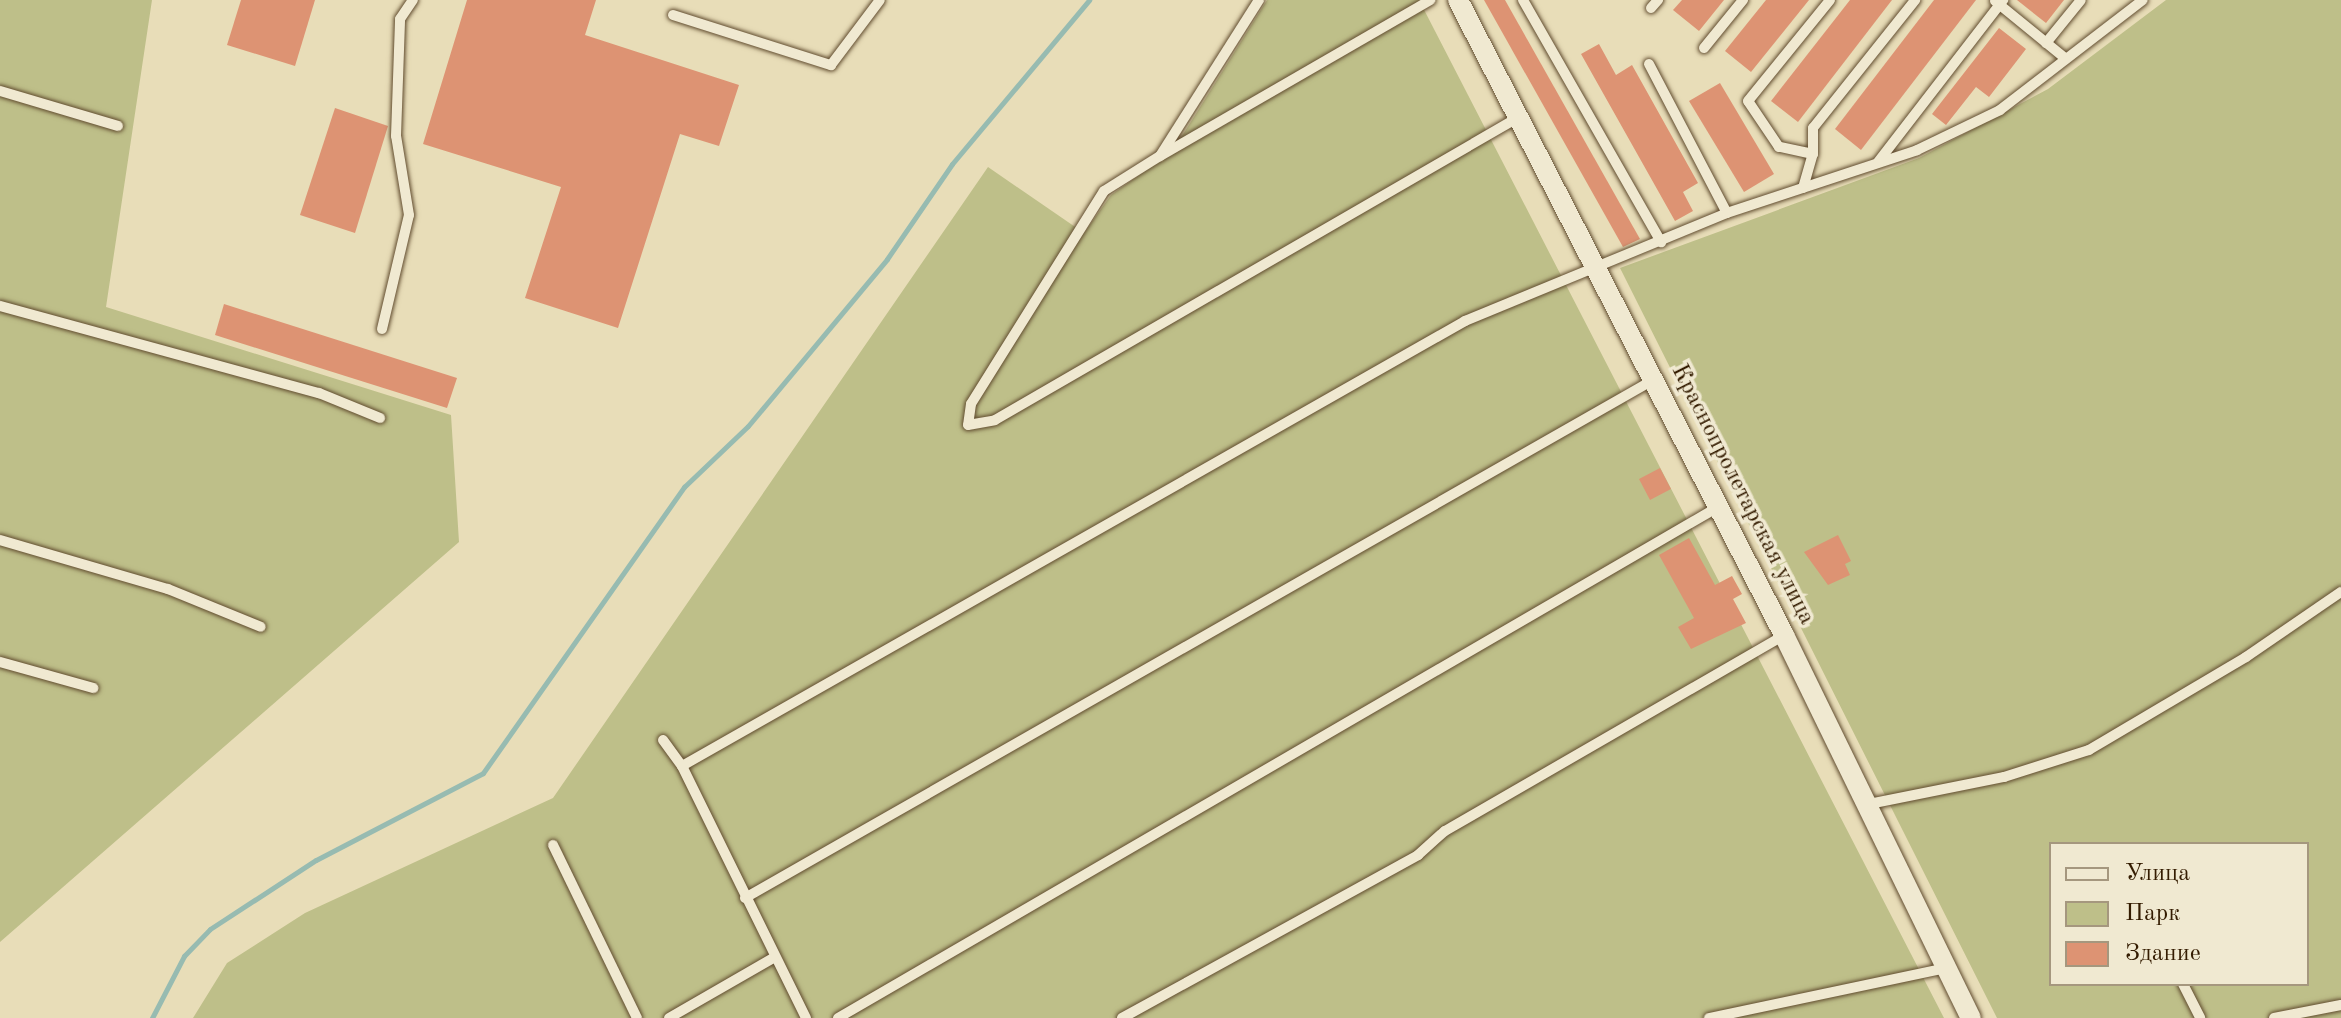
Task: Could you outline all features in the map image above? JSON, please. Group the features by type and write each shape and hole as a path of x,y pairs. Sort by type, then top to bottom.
{"street":[{"name":"Краснопролетарская улица","path":"1458,0 1597,263 1653,380 1869,804 1971,1018"}],"lane":[{"path":"382,329 409,215 396,136 400,19 413,0"},
{"path":"673,15 831,65 880,0"},
{"path":"1160,156 1259,0"},
{"path":"1431,0 1104,191 971,404 968,425 995,420 1519,117"},
{"path":"1523,0 1661,242"},
{"path":"1704,48 1743,0"},
{"path":"1813,154 1779,147 1748,101 1830,0"},
{"path":"1803,188 1813,154 1813,128 1915,0"},
{"path":"2046,43 2081,0"},
{"path":"682,766 1348,384 1465,321 1597,263 1661,242 1727,213 1877,164 2000,110 2143,0"},
{"path":"1877,164 1999,1 2065,58"},
{"path":"1649,64 1727,213"},
{"path":"0,91 118,126"},
{"path":"0,306 319,393 380,418"},
{"path":"745,898 1653,380"},
{"path":"838,1018 1718,507"},
{"path":"0,540 168,589 261,627"},
{"path":"1869,804 2004,777 2089,750 2246,657 2341,592"},
{"path":"1122,1018 1418,855 1445,831 1784,635"},
{"path":"0,662 93,688"},
{"path":"663,740 682,766 806,1018"},
{"path":"553,845 637,1018"},
{"path":"669,1018 775,957"},
{"path":"1709,1018 1947,968"},
{"path":"2184,986 2200,1018"},
{"path":"2274,1018 2341,1005"}],"green space":[{"path":"0,0 152,0 106,307 451,415 459,542 0,942"},
{"path":"1267,0 1419,0 1944,1018 193,1018 227,963 305,913 553,798 988,167 1084,233 1111,195 1172,152"},
{"path":"2166,0 2341,0 2341,1018 1997,1018 1620,268 1919,158 2048,89"}],"building":[{"path":"241,0 315,0 295,66 227,45"},
{"path":"467,0 596,0 585,35 739,85 719,146 680,134 618,328 525,298 561,187 423,144"},
{"path":"1484,0 1505,0 1640,239 1623,247"},
{"path":"1682,0 1724,0 1699,31 1673,10"},
{"path":"1766,0 1809,0 1751,72 1725,51"},
{"path":"1850,0 1892,0 1798,122 1771,101"},
{"path":"1934,0 1976,0 1861,150 1835,129"},
{"path":"2017,0 2064,0 2046,23"},
{"path":"1999,28 2026,49 1989,97 1976,87 1946,125 1932,114"},
{"path":"1599,44 1616,75 1632,65 1698,183 1683,192 1693,211 1675,221 1581,54"},
{"path":"1720,83 1774,174 1744,192 1689,101"},
{"path":"335,108 388,126 355,233 300,215"},
{"path":"224,304 457,378 447,408 215,335"},
{"path":"1660,468 1671,489 1650,500 1639,479"},
{"path":"1838,535 1851,561 1845,564 1850,575 1828,585 1804,552"},
{"path":"1689,538 1715,585 1732,576 1742,594 1733,599 1746,623 1691,649 1678,627 1694,618 1659,555"}],"waterway":[{"path":"152,1018 184,956 210,929 316,860 483,773 684,487 748,426 887,259 952,164 1089,0"}]}
